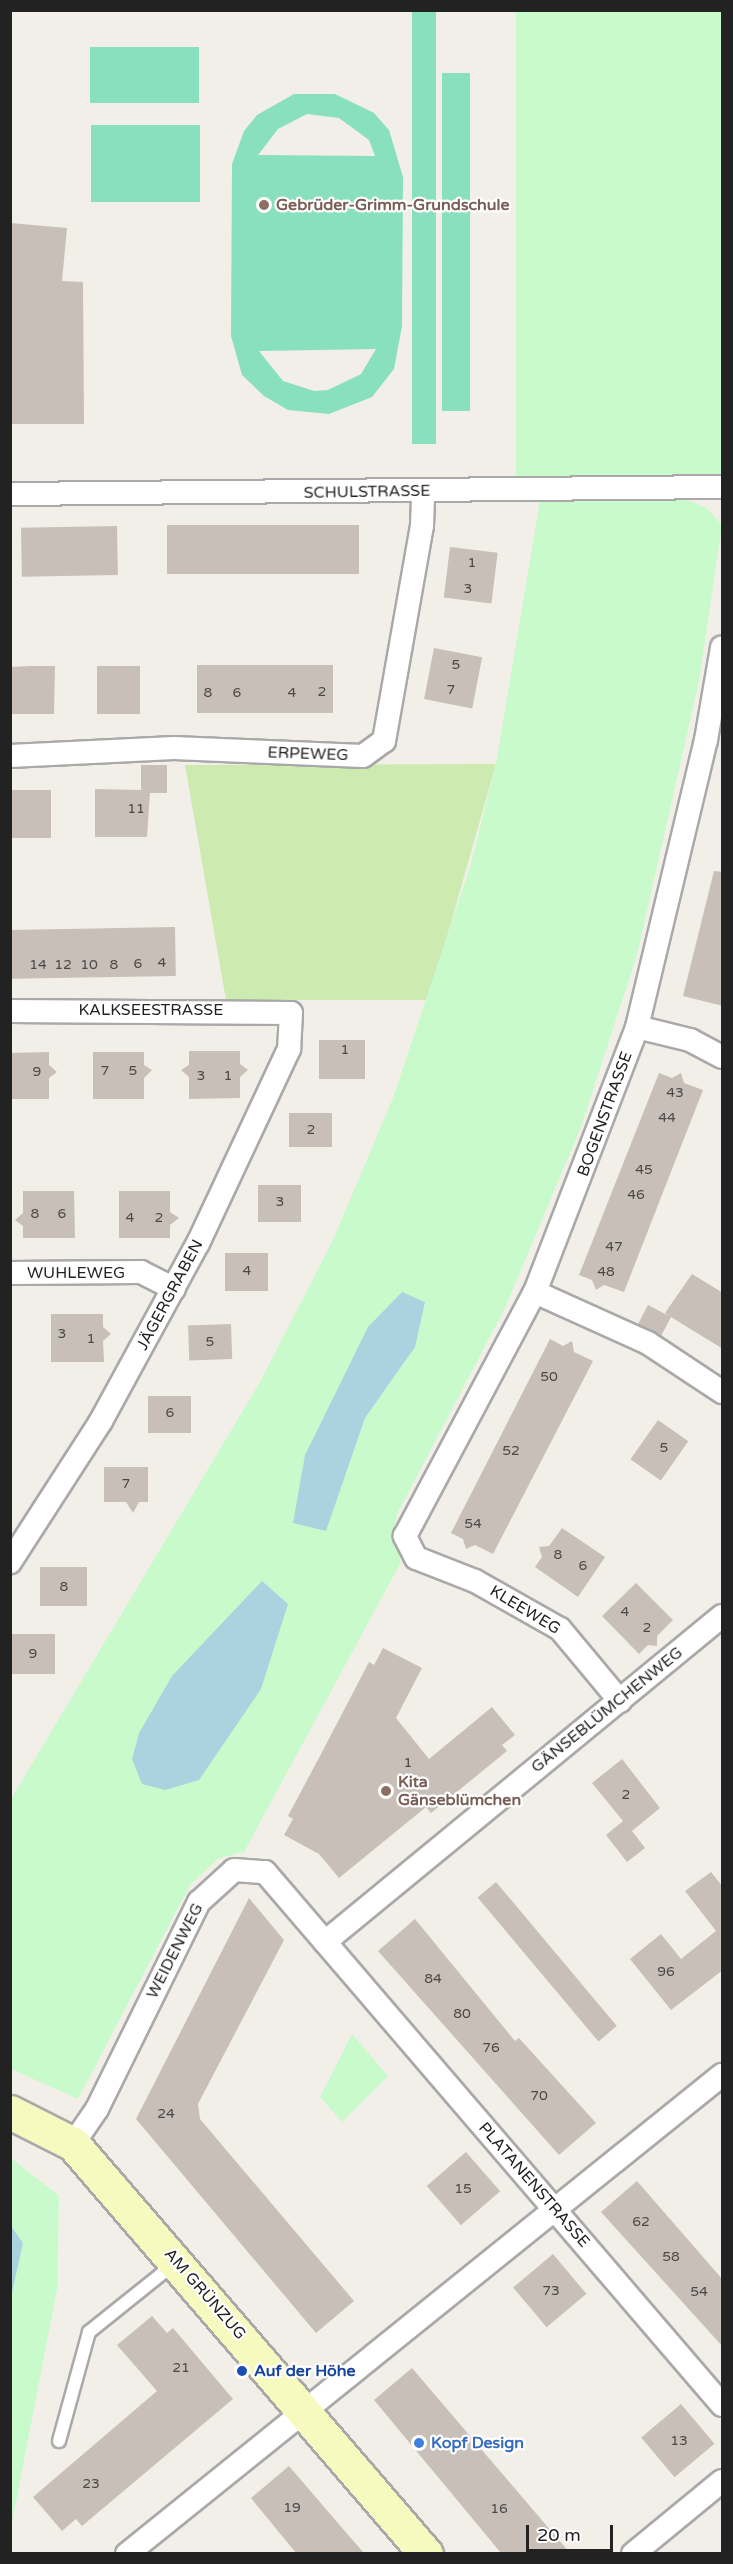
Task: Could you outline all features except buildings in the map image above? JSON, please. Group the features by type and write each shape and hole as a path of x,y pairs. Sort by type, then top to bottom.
{"street":[{"name":"SCHULSTRASSE","path":"10,494 423,492 723,486"},
{"name":"ERPEWEG","path":"10,756 174,748 363,756 384,741 423,526 423,492"},
{"name":"BOGENSTRASSE","path":"410,1549 405,1536 535,1292 637,1027 714,743 723,647"},
{"name":"KALKSEESTRASSE","path":"10,1011 291,1012"},
{"name":"JÄGERGRABEN","path":"10,1562 17,1541 101,1420 174,1289 289,1049 291,1012"},
{"path":"637,1027 690,1040 723,1057"},
{"name":"WUHLEWEG","path":"10,1273 141,1272 174,1289"},
{"path":"535,1292 648,1343 723,1392"},
{"name":"KLEEWEG","path":"410,1549 416,1558 475,1581 560,1629 620,1701"},
{"name":"GÄNSEBLÜMCHENWEG","path":"325,1942 723,1616"},
{"name":"WEIDENWEG","path":"73,2144 97,2109 199,1902 217,1881 234,1870 265,1872 344,1965"},
{"name":"PLATANENSTRASSE","path":"344,1965 723,2405"},
{"path":"127,2553 306,2412 723,2075"},
{"name":"AM GRÜNZUG","path":"10,2112 73,2144 177,2261 426,2553"},
{"path":"633,2553 723,2481"}],"lane":[{"path":"59,2440 89,2332 177,2261"}],"green space":[{"path":"412,11 436,11 436,444 412,444"},
{"path":"516,11 722,11 722,480 516,480"},
{"path":"90,47 199,47 199,103 90,103"},
{"path":"442,73 470,73 470,411 442,411"},
{"path":"294,94 335,94 374,113 389,130 403,177 402,326 394,369 372,397 329,414 288,410 264,396 242,375 231,336 232,164 244,131 257,115","holes":["307,114 339,118 369,140 375,156 258,155 278,129","376,349 361,374 328,390 314,391 283,381 259,351"]},
{"path":"91,125 200,125 200,202 91,202"},
{"path":"687,500 707,508 722,525 699,681 637,955 581,1127 505,1308 398,1512 393,1532 401,1562 244,1852 219,1858 190,1885 78,2099 11,2069 11,1799 260,1382 333,1240 393,1098 471,864 496,764 540,501","holes":["368,1327 415,1347 365,1418 326,1530 294,1523 305,1455","172,1676 132,1759 139,1733"]},
{"path":"496,764 429,1000 226,1000 185,765"},
{"path":"352,2034 388,2076 342,2122 320,2097"},
{"path":"11,2158 59,2196 57,2289 11,2528 10,2297 23,2243 11,2226"}],"water":[{"path":"402,1292 425,1302 415,1347 365,1418 326,1531 293,1523 305,1455 368,1327"},
{"path":"262,1581 288,1604 261,1689 199,1780 165,1790 142,1784 132,1759 139,1733 172,1676"},
{"path":"11,2226 23,2243 11,2297"}],"place":[{"name":"Gebrüder-Grimm-Grundschule","path":"264,205"},
{"name":"Kita Gänseblümchen","path":"386,1791"},
{"name":"Auf der Höhe","path":"242,2371"},
{"name":"Kopf Design","path":"419,2443"}]}
